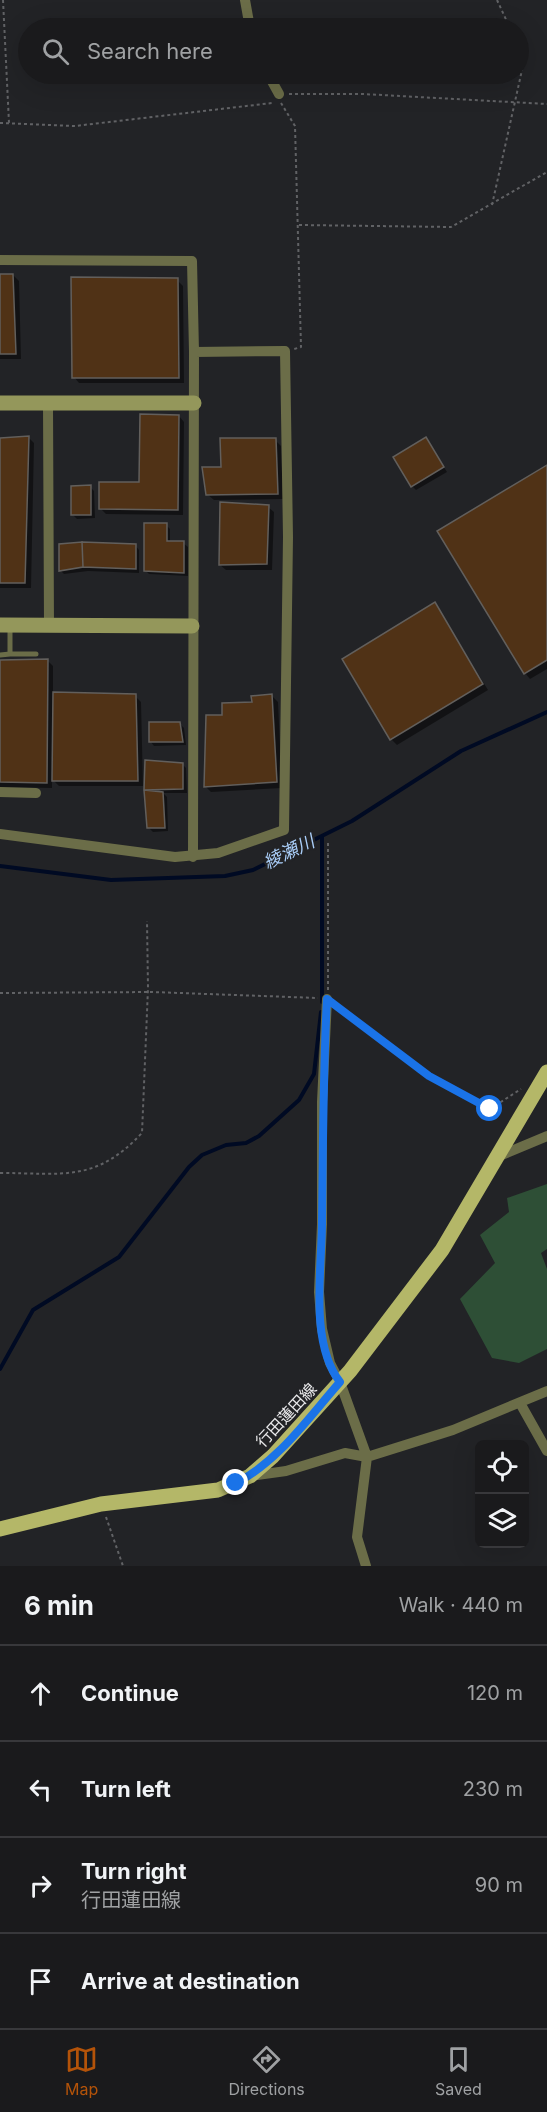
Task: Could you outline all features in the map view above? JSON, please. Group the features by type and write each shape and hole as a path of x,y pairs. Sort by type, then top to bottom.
{"main road":[{"name":"行田蓮田線","path":"0,1529 101,1503 218,1490 250,1476 273,1456 340,1382 442,1250 547,1072"}],"street":[{"path":"245,0 248,18"},
{"path":"273,84 280,98"},
{"path":"0,260 192,261 194,352 193,857"},
{"path":"0,834 175,857 193,857 250,844 284,830 288,537 285,351 194,352"},
{"path":"0,404 194,403"},
{"path":"48,404 49,625"},
{"path":"5,625 192,626"},
{"path":"0,792 36,793"},
{"path":"327,999 322,1102 322,1224 319,1292 322,1329 330,1363 340,1382 367,1457 357,1537 366,1566"},
{"path":"497,1157 547,1136"},
{"path":"250,1476 286,1471 345,1453 367,1457 453,1430 547,1391"},
{"path":"520,1403 547,1451"}],"lane":[{"path":"5,625 10,654"},
{"path":"0,655 36,654"}],"path":[{"path":"3,0 9,123"},
{"path":"497,0 505,18"},
{"path":"492,205 519,84"},
{"path":"0,123 75,126 280,98 363,94 547,104"},
{"path":"280,98 295,126 299,225 301,347 285,351"},
{"path":"299,225 451,227 547,172"},
{"path":"327,999 328,842"},
{"path":"0,1173 75,1174 102,1166 122,1154 142,1133 148,988 147,921"},
{"path":"0,993 152,992 327,999 429,1076 490,1109 528,1085"},
{"path":"101,1503 123,1566"}],"green space":[{"path":"547,1184 547,1249 541,1253 547,1269 547,1349 519,1363 492,1358 460,1299 495,1263 480,1235 509,1212 507,1198"}],"building":[{"path":"0,274 13,274 16,354 0,354"},
{"path":"71,277 178,278 179,378 72,378"},
{"path":"140,414 179,415 178,510 99,509 99,482 139,482"},
{"path":"29,436 25,583 0,583 0,438"},
{"path":"426,437 444,467 411,487 393,457"},
{"path":"220,438 276,438 278,494 206,495 202,467 221,467"},
{"path":"547,465 547,660 524,674 437,531"},
{"path":"91,485 91,515 71,515 71,486"},
{"path":"220,502 269,505 267,564 219,565"},
{"path":"144,523 167,523 167,541 184,541 184,573 144,571"},
{"path":"82,542 136,544 136,569 83,567"},
{"path":"82,542 83,567 59,571 59,544"},
{"path":"435,602 483,684 390,740 342,659"},
{"path":"48,659 47,783 0,782 0,660"},
{"path":"53,692 136,694 138,781 52,781"},
{"path":"272,694 277,782 204,787 206,715 222,715 222,703 252,702 251,696"},
{"path":"149,722 180,722 183,742 149,742"},
{"path":"145,760 183,763 183,789 144,790"},
{"path":"144,790 163,792 165,828 147,828"}],"waterway":[{"name":"綾瀬川","path":"0,866 111,880 225,876 253,870 352,821 461,751 547,712"},
{"path":"322,837 322,1002"},
{"path":"0,1369 33,1310 119,1257 189,1167 202,1155 226,1145 246,1143 259,1136 299,1100 314,1074 321,1012"}],"route":[{"path":"236,1483 250,1476 273,1456 340,1382 334,1375 322,1329 319,1292 322,1224 322,1102 327,999 342,1008 429,1076 490,1109"}]}
